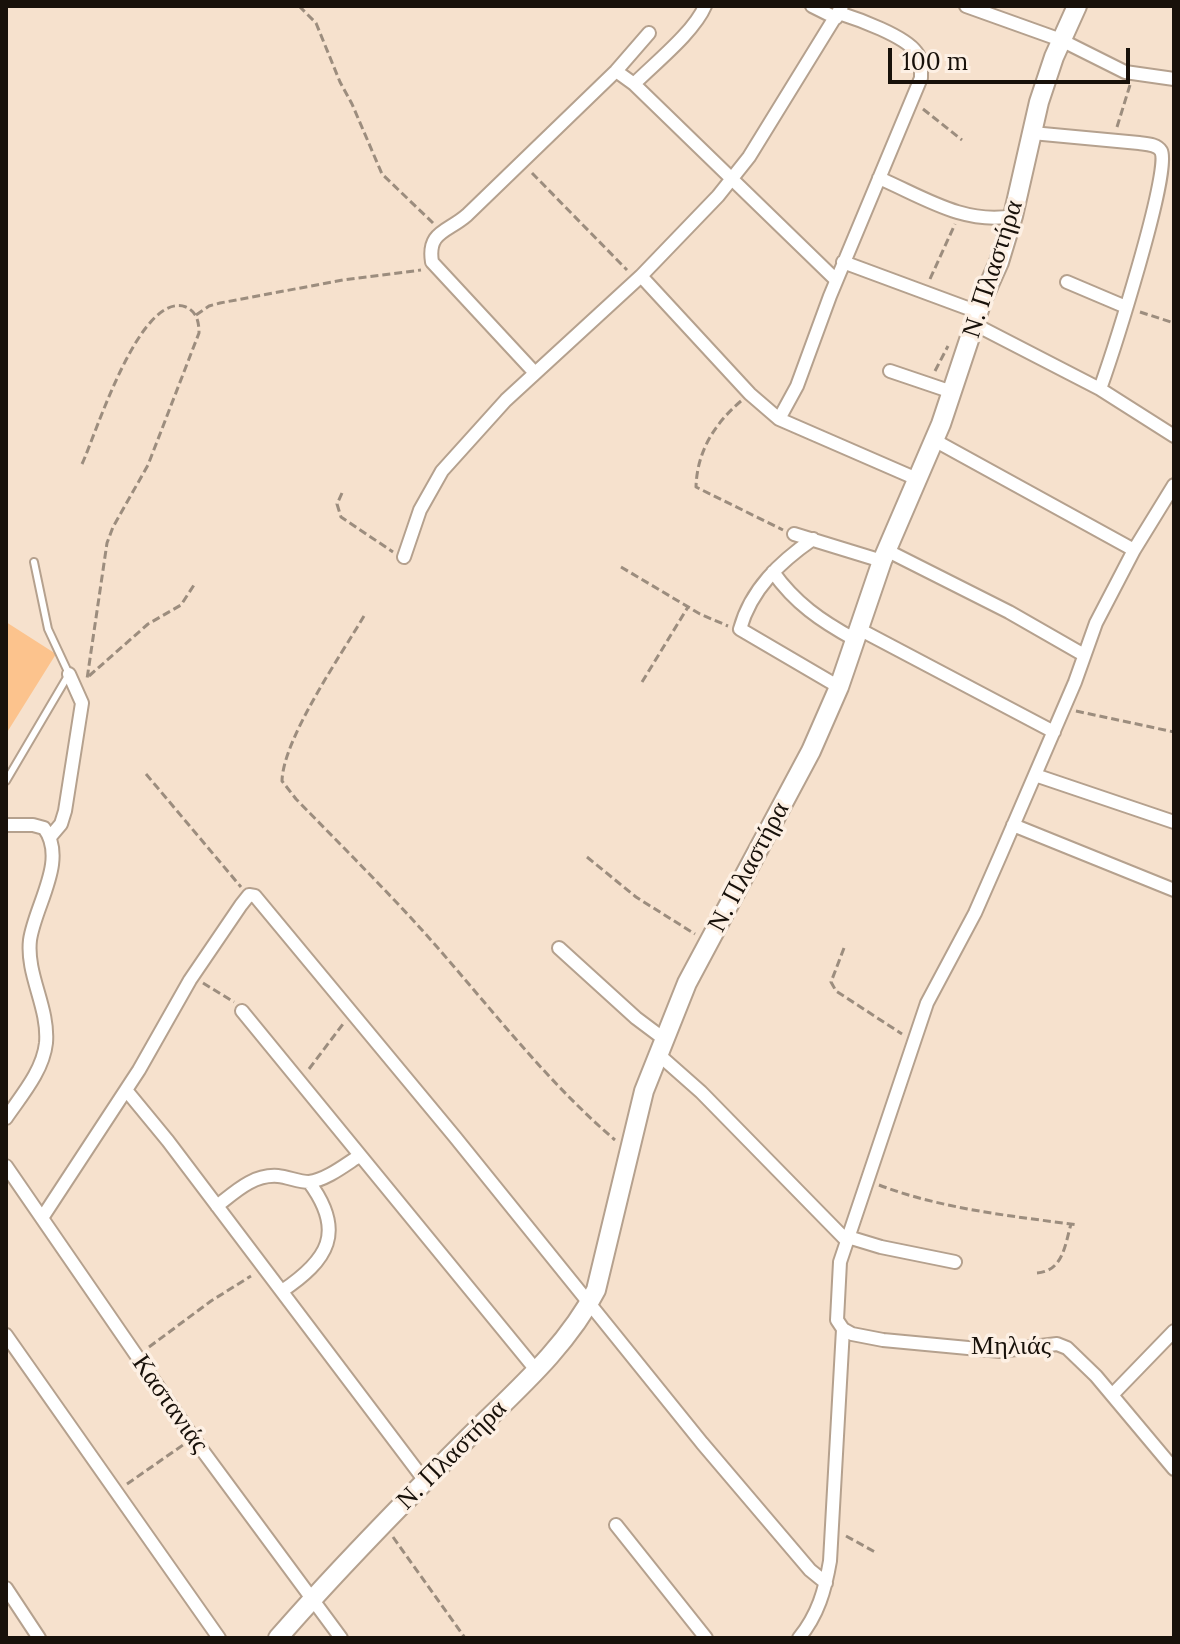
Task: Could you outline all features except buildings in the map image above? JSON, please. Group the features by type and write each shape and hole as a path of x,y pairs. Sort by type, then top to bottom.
{"street":[{"path":"634,84 680,38 705,6"},
{"path":"779,419 797,386 843,262 921,78 919,54 911,46 839,12 812,6"},
{"name":"Ν. Πλαστήρα","path":"278,1638 425,1481 536,1370 588,1306 596,1290 644,1091 687,983 811,751 839,687 884,555 934,440 999,262 1013,216 1039,102 1077,6"},
{"path":"971,7 1061,40 1104,63 1134,74 1174,79"},
{"path":"404,557 420,510 442,471 506,400 641,276 732,179 749,157 839,12"},
{"path":"535,373 432,262 432,242 440,231 454,227 616,71 649,33"},
{"path":"616,71 634,84 836,280"},
{"path":"1032,133 1151,145 1162,153 1162,170 1126,307 1100,389"},
{"path":"879,178 959,213 991,220 1013,216"},
{"path":"843,262 924,290 1100,389 1174,436"},
{"path":"641,276 750,394 779,419 917,479"},
{"path":"1067,282 1126,307"},
{"path":"890,371 952,392"},
{"path":"934,440 1134,550"},
{"path":"799,1638 817,1611 830,1561 843,1329 837,1320 838,1281 847,1239 927,1003 975,913 1054,732 1096,623 1134,550 1174,485"},
{"path":"794,534 884,555 1009,612 1084,655"},
{"path":"813,539 773,572 752,596 740,629 839,687"},
{"path":"773,572 807,610 1054,732"},
{"path":"50,837 61,824 65,811 82,703 69,674"},
{"path":"1035,775 1174,822"},
{"path":"6,825 44,828 53,847 52,866 30,940 31,966 46,1043 41,1062 6,1118"},
{"path":"1013,825 1174,890"},
{"path":"42,1218 126,1090 193,976 249,895 255,896 711,1454 810,1570 826,1583"},
{"path":"559,948 636,1018 701,1092 847,1239 955,1262"},
{"path":"242,1011 536,1370"},
{"path":"126,1090 425,1481"},
{"path":"217,1206 246,1184 262,1177 277,1176 309,1182 359,1156"},
{"name":"Καστανιάς","path":"6,1166 194,1439 341,1638"},
{"path":"282,1291 310,1272 328,1243 325,1212 309,1182"},
{"name":"Μηλιάς","path":"843,1329 852,1334 883,1340 1000,1351 1057,1344 1074,1354 1174,1469"},
{"path":"1112,1395 1174,1331"},
{"path":"6,1335 219,1638"},
{"path":"616,1525 706,1638"},
{"path":"6,1588 39,1638"}],"lane":[{"path":"6,781 69,674 48,629 34,562"}],"path":[{"path":"299,6 316,23 382,174 440,231"},
{"path":"1112,141 1134,74"},
{"path":"911,99 962,140"},
{"path":"519,164 591,231 626,270 641,276"},
{"path":"924,290 952,236 959,213"},
{"path":"196,315 220,303 343,280 436,267"},
{"path":"82,464 109,396 147,326 160,312 175,306 187,308 196,315 199,333 148,465 107,543 82,703"},
{"path":"1126,307 1174,323"},
{"path":"927,384 950,341"},
{"path":"750,394 726,414 713,430 702,452 696,487 794,534"},
{"path":"342,493 337,504 341,517 384,548 404,557"},
{"path":"621,567 688,607 740,629"},
{"path":"87,678 148,624 181,605 194,585"},
{"path":"642,682 688,607"},
{"path":"364,616 298,730 287,755 282,781 412,919 517,1040 595,1123 629,1151"},
{"path":"1064,708 1174,732"},
{"path":"146,774 249,895"},
{"path":"587,857 636,897 709,941"},
{"path":"844,948 831,982 836,991 912,1041"},
{"path":"193,976 233,1001 242,1011"},
{"path":"299,1081 351,1013"},
{"path":"866,1181 947,1205 1078,1225"},
{"path":"1037,1273 1055,1267 1063,1254 1071,1224"},
{"path":"138,1358 152,1343 264,1268"},
{"path":"116,1493 194,1439"},
{"path":"831,1523 875,1552"},
{"path":"384,1525 465,1638"}],"shaded area":[{"path":"6,622 56,654 6,734"}]}
